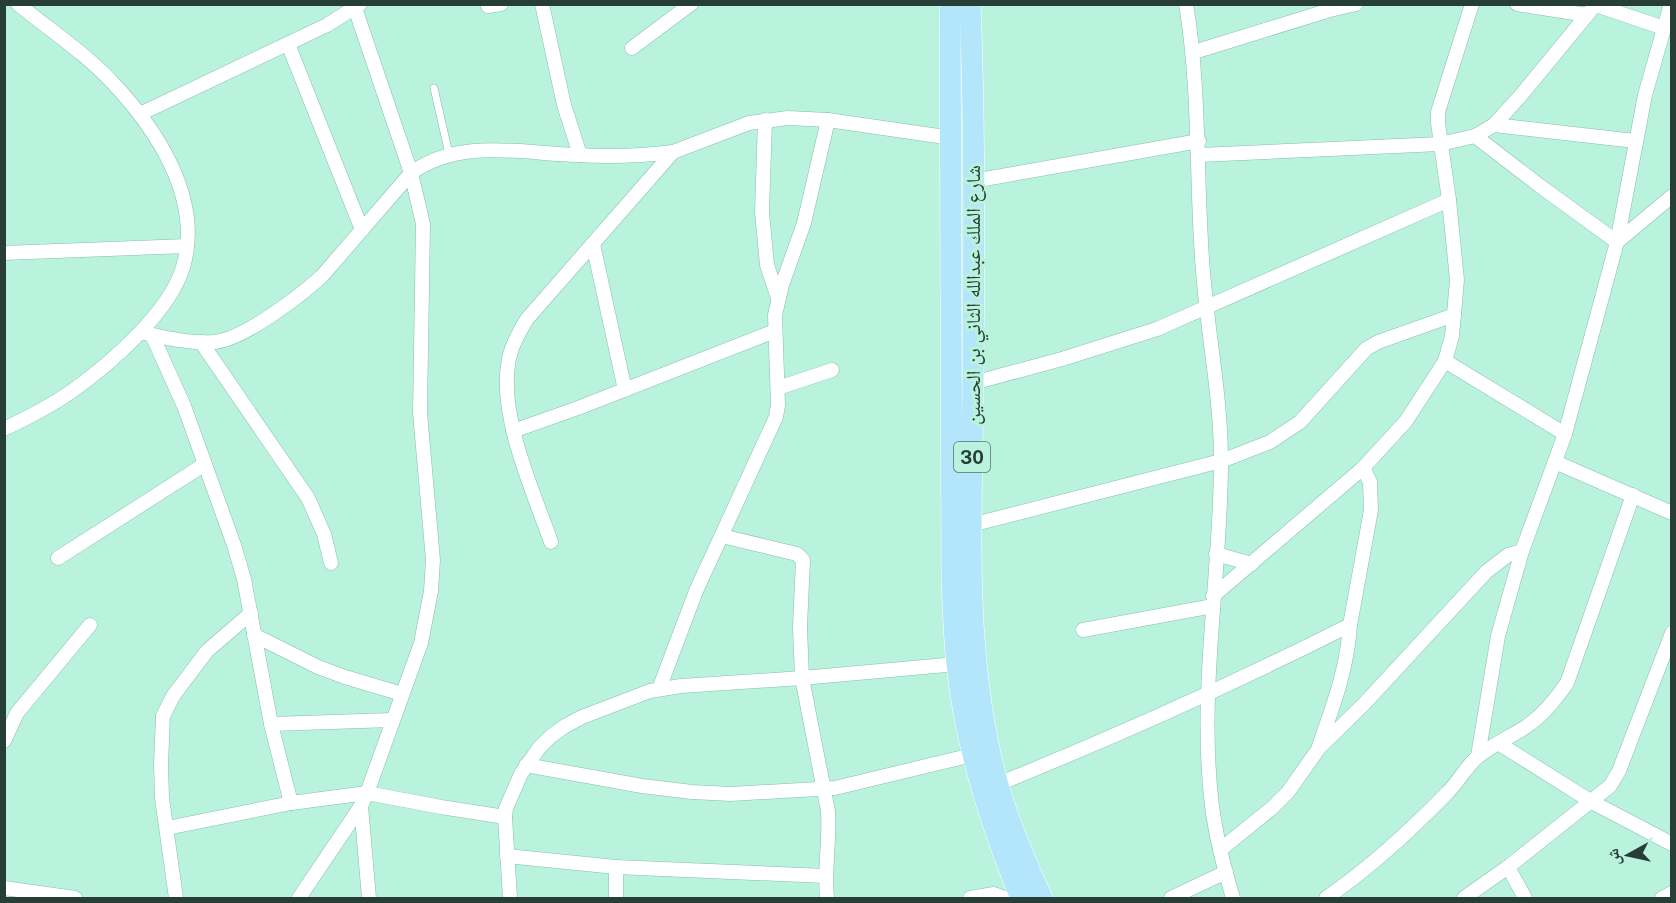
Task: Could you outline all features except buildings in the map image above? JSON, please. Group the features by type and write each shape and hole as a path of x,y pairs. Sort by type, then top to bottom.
{"main road":[{"name":"شارع الملك عبدالله الثاني بن الحسين","path":"950,4 951,138 962,421 952,580 957,664 972,754 995,835 1021,898"},
{"name":"شارع الملك عبدالله الثاني بن الحسين","path":"962,421 973,382 970,4"},
{"name":"شارع الملك عبدالله الثاني بن الحسين","path":"962,443 971,525 977,674 984,724 998,784 1019,848 1042,898"}],"street":[{"path":"4,429 39,412 72,391 147,334 173,292 183,267 187,246 187,227 179,181 164,151 140,114 111,81 82,54 18,4"},
{"path":"542,4 564,105 580,155"},
{"path":"632,48 691,4"},
{"path":"1186,4 1194,52 1205,308 1218,395 1221,462 1208,692 1209,778 1220,850 1233,898"},
{"path":"1194,52 1356,4"},
{"path":"1083,630 1213,601 1251,564 1363,468 1406,421 1445,361 1452,336 1457,280 1456,254 1437,123 1441,100 1472,4"},
{"path":"1517,4 1593,8 1664,28"},
{"path":"1478,756 1494,654 1522,551 1565,434 1617,242 1645,95 1671,4"},
{"path":"140,114 288,44 358,6 411,173 423,224 420,413 433,560 426,620 421,643 367,793 361,806 299,898"},
{"path":"973,181 1199,148 1440,144 1475,136 1494,125 1593,8"},
{"path":"288,44 362,230"},
{"path":"147,334 201,342 218,342 234,336 287,305 322,276 411,173 427,162 449,154 495,150 580,155 673,152 723,132 765,120 788,118 828,120 951,138"},
{"path":"765,120 762,212 767,265 778,299"},
{"path":"659,689 692,601 777,417 775,332 778,299 804,223 828,120"},
{"path":"1494,125 1635,141"},
{"path":"1475,136 1617,242"},
{"path":"550,542 513,431 507,382 508,364 514,340 527,319 673,152"},
{"path":"1617,242 1671,196"},
{"path":"973,382 1129,339 1205,308 1449,200"},
{"path":"593,244 625,390"},
{"path":"4,253 187,246"},
{"path":"971,525 1221,462 1270,442 1300,422 1356,359 1372,345 1454,315"},
{"path":"513,431 775,332"},
{"path":"147,334 172,376 234,545 251,613 271,724 291,803"},
{"path":"201,342 308,498 324,534 331,563"},
{"path":"1445,361 1565,434"},
{"path":"778,388 832,370"},
{"path":"1555,462 1671,513"},
{"path":"58,558 205,464"},
{"path":"1318,748 1347,662 1350,625 1371,510 1370,482 1363,468"},
{"path":"1326,898 1341,888 1422,819 1451,790 1478,756 1527,726 1542,714 1568,683 1632,495"},
{"path":"722,536 798,554 802,558 802,678 825,790 829,829 825,876 827,898"},
{"path":"1220,850 1288,792 1318,748 1364,704 1486,572 1508,555 1522,551"},
{"path":"1216,554 1251,564"},
{"path":"176,898 161,765 161,729 167,706 207,651 251,613"},
{"path":"4,741 11,710 90,625"},
{"path":"998,784 1058,760 1350,625"},
{"path":"1464,898 1508,867 1610,786 1619,771 1671,633"},
{"path":"254,635 327,670 402,694"},
{"path":"510,898 505,817 512,791 538,748 565,726 582,717 659,689 957,664"},
{"path":"271,724 392,720"},
{"path":"1498,743 1592,802 1671,844"},
{"path":"526,765 611,781 692,792 730,794 825,790 972,754"},
{"path":"167,828 291,803 367,793 505,817"},
{"path":"361,806 369,898"},
{"path":"507,856 616,867 825,876"},
{"path":"616,867 616,898"},
{"path":"1508,867 1525,898"},
{"path":"1172,898 1226,872"},
{"path":"4,888 75,898"},
{"path":"1662,898 1671,893"},
{"path":"970,898 992,894 1005,898"}],"lane":[{"path":"434,88 449,154"}]}
